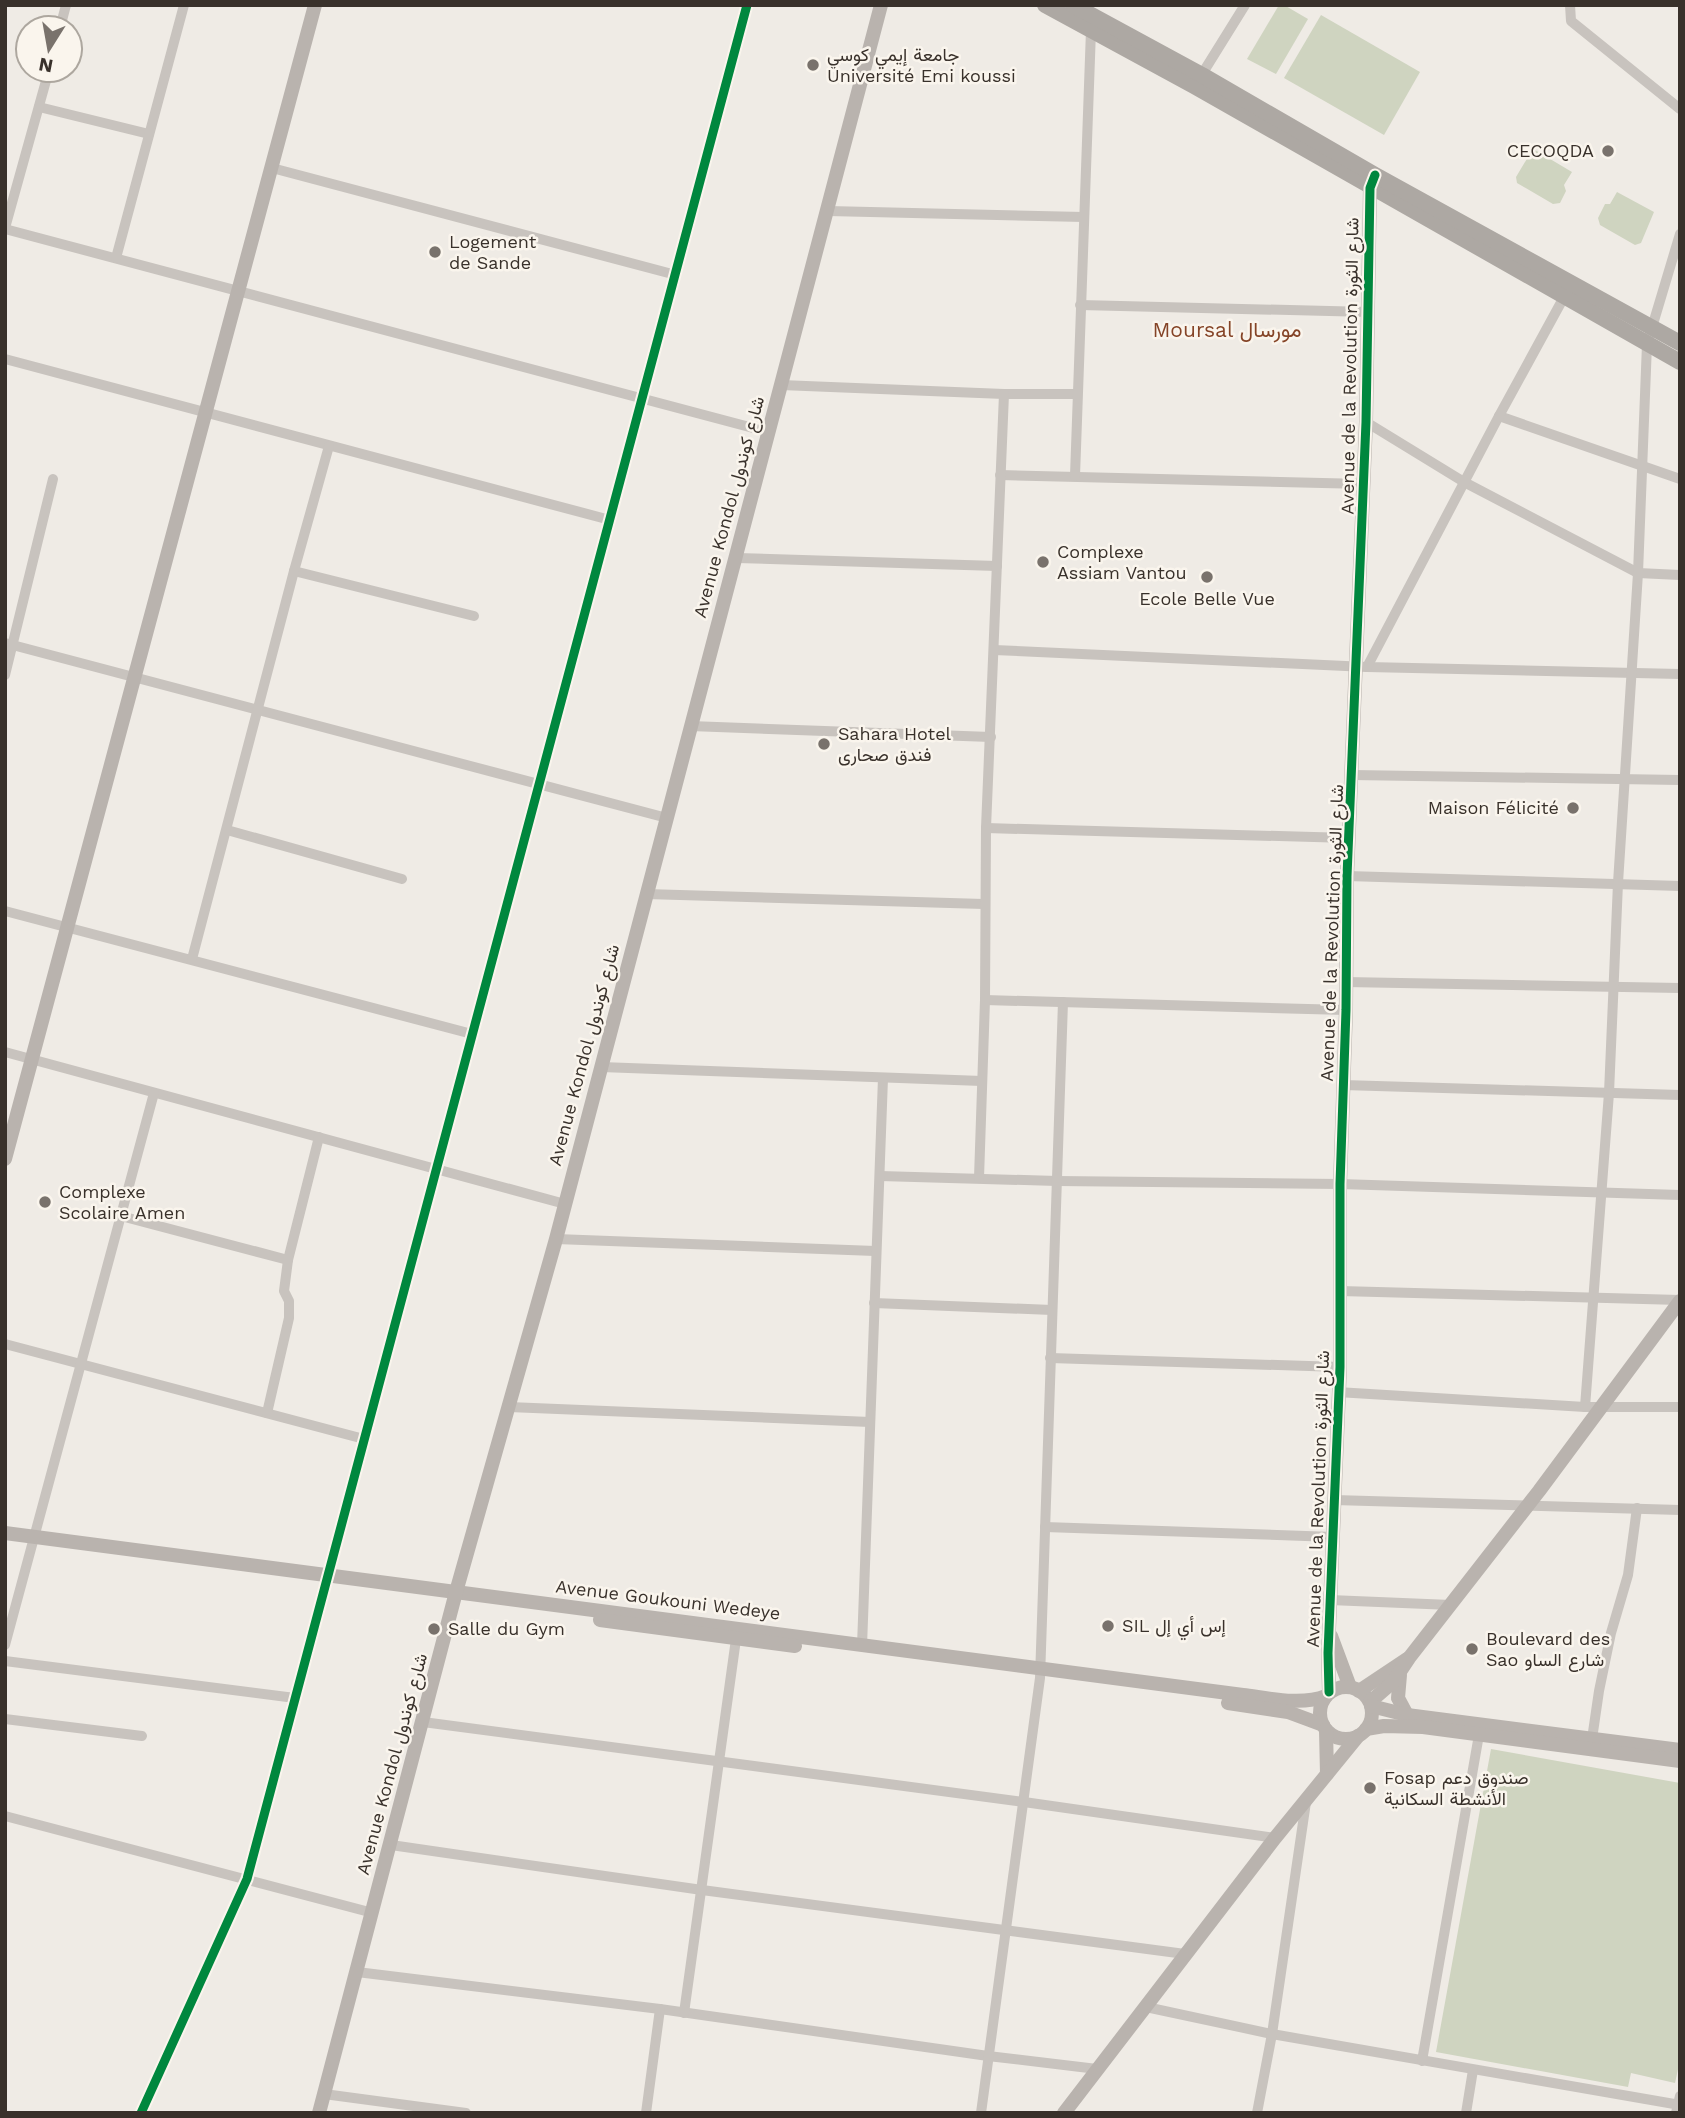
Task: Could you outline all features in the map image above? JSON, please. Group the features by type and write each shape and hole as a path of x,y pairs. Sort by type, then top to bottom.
{"main road":[{"path":"1045,5 1091,30 1198,80"},
{"path":"1073,5 1564,297 1680,362"},
{"path":"1373,181 1680,343"}],"street":[{"path":"116,258 184,5"},
{"path":"5,1159 316,5"},
{"path":"142,2113 247,1879 747,5"},
{"name":"Avenue Kondol شارع كوندول","path":"319,2113 455,1597 556,1240 881,5"},
{"path":"1198,80 1245,5"},
{"path":"1570,5 1571,21 1680,109"},
{"path":"1075,476 1091,30"},
{"path":"45,84 5,228 768,432"},
{"path":"39,107 149,134"},
{"path":"272,168 676,275"},
{"name":"Avenue de la Revolution شارع الثورة","path":"1327,1694 1340,1367 1340,1184 1347,876 1352,775 1362,667 1364,484 1373,181"},
{"path":"828,211 1084,217"},
{"path":"1585,1407 1609,1093 1618,883 1638,573 1647,344 1680,234"},
{"path":"1362,667 1564,297"},
{"path":"1080,305 1368,312"},
{"path":"5,359 610,520"},
{"path":"781,385 1004,394 1076,394"},
{"path":"979,1178 985,1000 986,828 1004,394"},
{"path":"1499,416 1680,480"},
{"path":"1366,422 1464,482 1638,573 1680,575"},
{"path":"192,959 329,446"},
{"path":"1000,475 1364,484"},
{"path":"5,675 9,644 53,479"},
{"path":"737,558 997,566"},
{"path":"294,571 474,616"},
{"path":"9,644 667,818"},
{"path":"994,650 1362,667 1680,674"},
{"path":"690,726 991,737"},
{"path":"1352,775 1680,780"},
{"path":"986,828 1349,838"},
{"path":"226,830 402,879"},
{"path":"1347,876 1680,886"},
{"path":"646,894 984,904"},
{"path":"5,911 472,1034"},
{"path":"1345,982 1680,988"},
{"path":"985,1000 1346,1010"},
{"path":"981,2113 1040,1674 1063,1002"},
{"path":"5,1052 565,1204"},
{"path":"601,1067 982,1081"},
{"path":"862,1646 883,1078"},
{"path":"1343,1084 1680,1095"},
{"path":"5,1645 154,1093"},
{"path":"267,1413 289,1318 289,1301 284,1291 288,1260 320,1137"},
{"path":"880,1176 1340,1184 1680,1195"},
{"path":"121,1216 288,1260"},
{"path":"556,1240 875,1251"},
{"path":"1340,1291 1680,1301"},
{"path":"1370,1704 1400,1675 1409,1658 1602,1408 1680,1301"},
{"path":"874,1303 1052,1310"},
{"path":"5,1345 364,1438"},
{"path":"1050,1358 1340,1367"},
{"path":"1337,1392 1602,1408 1680,1407"},
{"path":"509,1407 870,1422"},
{"path":"1334,1500 1680,1510"},
{"path":"1592,1739 1611,1633 1628,1575 1637,1508"},
{"path":"1045,1527 1334,1537"},
{"name":"Avenue Goukouni Wedeye","path":"5,1533 33,1541 1040,1674 1292,1700 1307,1700 1327,1694"},
{"name":"Avenue Goukouni Wedeye","path":"5,1543 33,1541"},
{"path":"1330,1600 1451,1605"},
{"path":"684,2013 737,1633"},
{"name":"Avenue Goukouni Wedeye","path":"737,1633 862,1646 1288,1712 1324,1728"},
{"name":"Avenue de la Revolution شارع الثورة","path":"1330,1633 1355,1689"},
{"path":"1355,1689 1409,1658"},
{"path":"5,1661 295,1698"},
{"path":"1400,1675 1398,1698 1407,1716"},
{"path":"1326,1774 1324,1728 1319,1713 1327,1694 1343,1687 1355,1689 1370,1704 1407,1716 1680,1761"},
{"path":"1064,2113 1306,1798 1362,1733 1371,1718 1370,1704"},
{"path":"5,1719 142,1736"},
{"path":"423,1723 1024,1802 1275,1838"},
{"path":"1324,1728 1341,1739 1403,1726 1592,1739 1680,1750"},
{"path":"1422,2061 1480,1730"},
{"path":"1256,2113 1272,2034 1306,1798"},
{"path":"5,1816 373,1913"},
{"path":"391,1845 702,1890 1185,1954"},
{"path":"357,1972 660,2009 1097,2069"},
{"path":"1146,2007 1272,2034 1678,2105"},
{"path":"646,2113 660,2009"},
{"path":"1466,2113 1473,2070"},
{"path":"324,2094 466,2113"}],"green space":[{"path":"1279,5 1284,5 1308,19 1276,74 1247,59"},
{"path":"1321,15 1420,72 1384,135 1284,78"},
{"path":"1535,150 1572,172 1564,185 1566,191 1560,203 1553,204 1517,183 1516,177 1531,152"},
{"path":"1617,192 1654,212 1641,243 1635,245 1600,225 1598,218 1605,204 1610,204"},
{"path":"1491,1749 1680,1783 1680,2060 1675,2083 1631,2073 1628,2087 1436,2052"}],"cycle path":[{"path":"141,2113 247,1879 747,5"},
{"path":"1329,1692 1328,1653 1340,1367 1340,1184 1347,876 1366,422 1370,188 1375,175"}],"place":[{"name":"جامعة إيمي كوسي Université Emi koussi","path":"813,65"},
{"name":"CECOQDA","path":"1608,151"},
{"name":"Logement de Sande","path":"435,252"},
{"name":"Complexe Assiam Vantou","path":"1043,562"},
{"name":"Ecole Belle Vue","path":"1207,577"},
{"name":"Sahara Hotel فندق صحارى","path":"824,744"},
{"name":"Maison Félicité","path":"1573,808"},
{"name":"Complexe Scolaire Amen","path":"45,1202"},
{"name":"SIL إس أي إل","path":"1108,1626"},
{"name":"Salle du Gym","path":"434,1629"},
{"name":"Boulevard des Sao شارع الساو","path":"1472,1649"},
{"name":"Fosap صندوق دعم الأنشطة السكانية","path":"1370,1788"}],"district":[{"name":"Moursal مورسال","path":"1227,330"}]}
